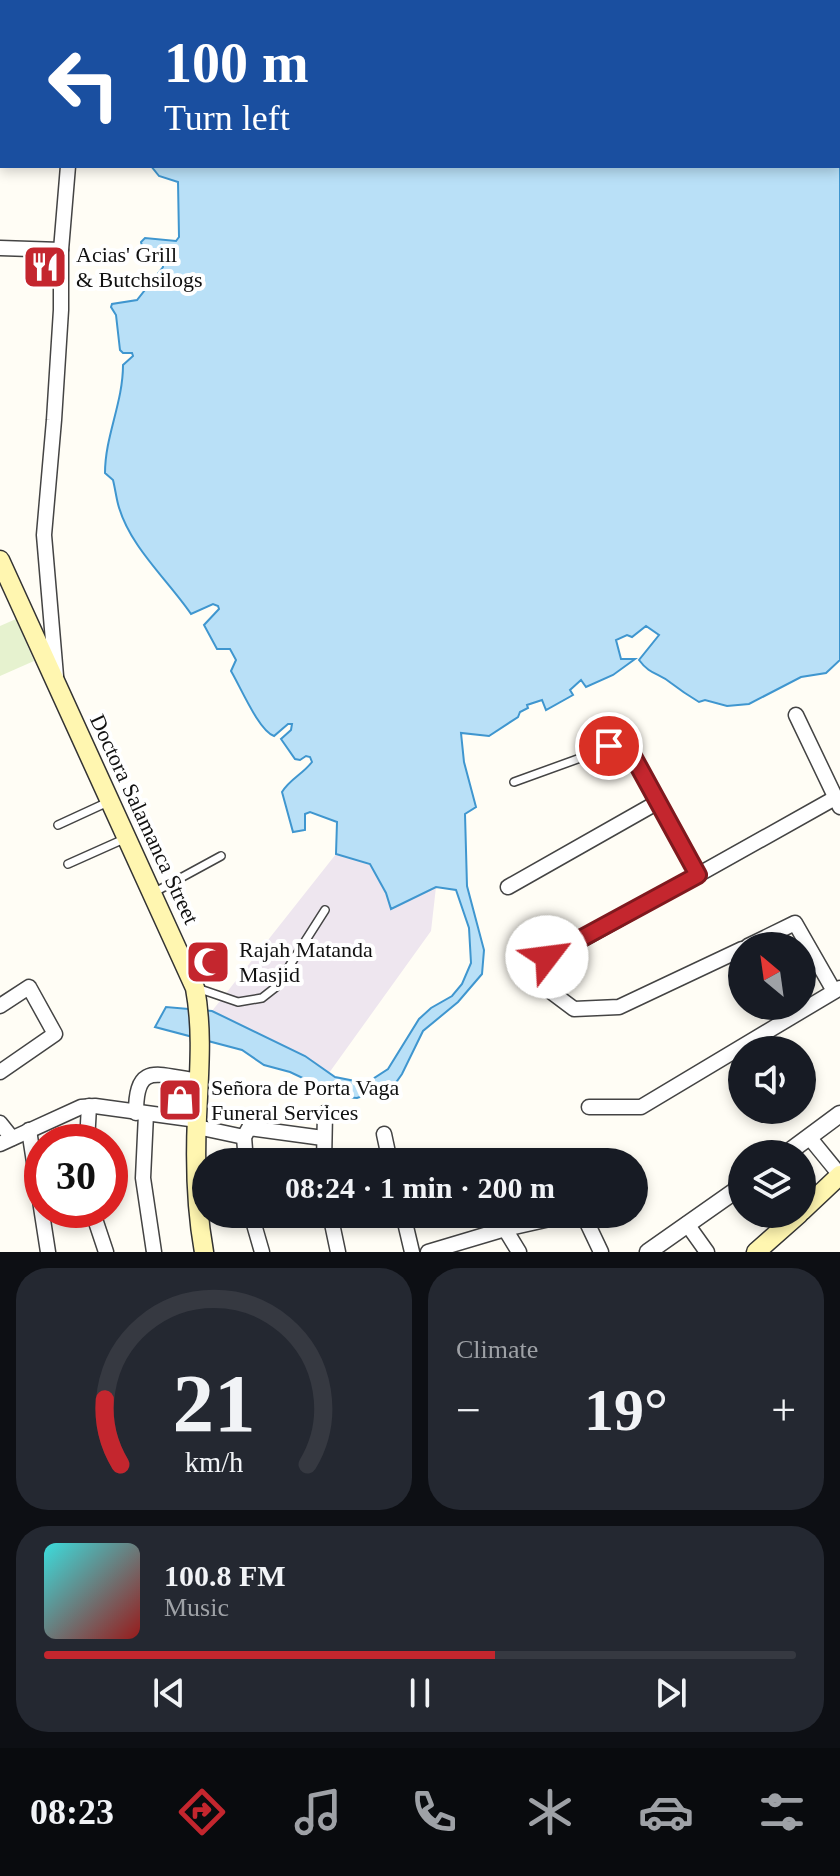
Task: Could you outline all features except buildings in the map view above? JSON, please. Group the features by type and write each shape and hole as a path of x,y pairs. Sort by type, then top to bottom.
{"main road":[{"name":"Doctora Salamanca Street","path":"0,560 7,595 57,688 153,893 197,996 201,1050 197,1193 204,1252"},
{"path":"816,1198 840,1175"},
{"path":"756,1252 782,1230"}],"street":[{"path":"57,688 44,535 68,168"},
{"path":"0,248 61,250"},
{"path":"728,956 619,1007 574,1009 550,991 537,965 698,875 838,802 796,715"},
{"path":"508,887 658,802 698,875"},
{"path":"777,932 795,923 801,932"},
{"path":"589,1107 641,1107 837,989 816,956"},
{"path":"0,1006 29,987 55,1034 0,1072"},
{"path":"154,1252 143,1178 138,1085 150,1075 200,1081"},
{"path":"88,1124 89,1106"},
{"path":"42,1124 73,1109 89,1106 197,1124 244,1137"},
{"path":"323,1148 325,1113"},
{"path":"805,1140 840,1114"},
{"path":"0,1123 6,1141"},
{"path":"245,1148 244,1137 249,1128 323,1138"},
{"path":"384,1134 387,1148"},
{"path":"809,1137 840,1175"},
{"path":"648,1252 728,1196"},
{"path":"687,1224 707,1252"},
{"path":"45,1228 48,1252"},
{"path":"98,1228 106,1252"},
{"path":"255,1228 262,1252"},
{"path":"333,1228 338,1252"},
{"path":"406,1228 412,1252"},
{"path":"428,1252 487,1228"},
{"path":"507,1228 519,1252"},
{"path":"590,1228 601,1252"}],"lane":[{"path":"514,782 619,744 629,749 658,802"},
{"path":"58,825 110,801"},
{"path":"68,864 127,838"},
{"path":"153,893 221,856"},
{"path":"197,996 238,1002 262,998 276,987 325,910"}],"shaded area":[{"path":"336,854 370,864 391,909 436,887 431,931 329,1073 304,1056 212,1011"}],"green space":[{"path":"16,619 34,661 0,676 0,626"}],"water":[{"path":"153,168 840,168 840,660 826,673 801,677 749,704 727,706 705,700 699,702 639,660 659,635 646,626 632,637 627,635 616,640 621,659 635,659 613,675 586,687 581,680 570,690 573,695 546,710 542,700 527,705 528,708 518,717 489,736 461,733 464,762 476,807 465,814 467,886 484,950 482,974 458,1002 423,1031 390,1091 357,1098 343,1097 290,1072 264,1065 242,1050 155,1027 166,1007 212,1011 305,1056 335,1077 360,1082 371,1080 388,1069 419,1019 452,996 462,984 471,963 469,928 456,890 436,887 391,909 370,864 336,854 337,822 310,812 305,814 305,830 293,832 282,792 312,762 310,757 295,759 281,739 291,730 292,724 274,736 256,718 231,671 236,660 230,649 217,649 204,625 219,609 218,606 213,604 191,614 140,548 123,519 113,480 105,473 123,365 133,356 120,350 116,315 111,307 112,304 137,300 163,267 162,258 144,253 141,242 145,238 176,241 179,237 178,182 159,176"}],"place":[{"name":"Acias' Grill & Butchsilogs","path":"45,267"},
{"name":"Rajah Matanda Masjid","path":"208,962"},
{"name":"Señora de Porta Vaga Funeral Services","path":"180,1100"}],"route":[{"path":"547,957 698,875 629,749 619,744 609,746"}]}
